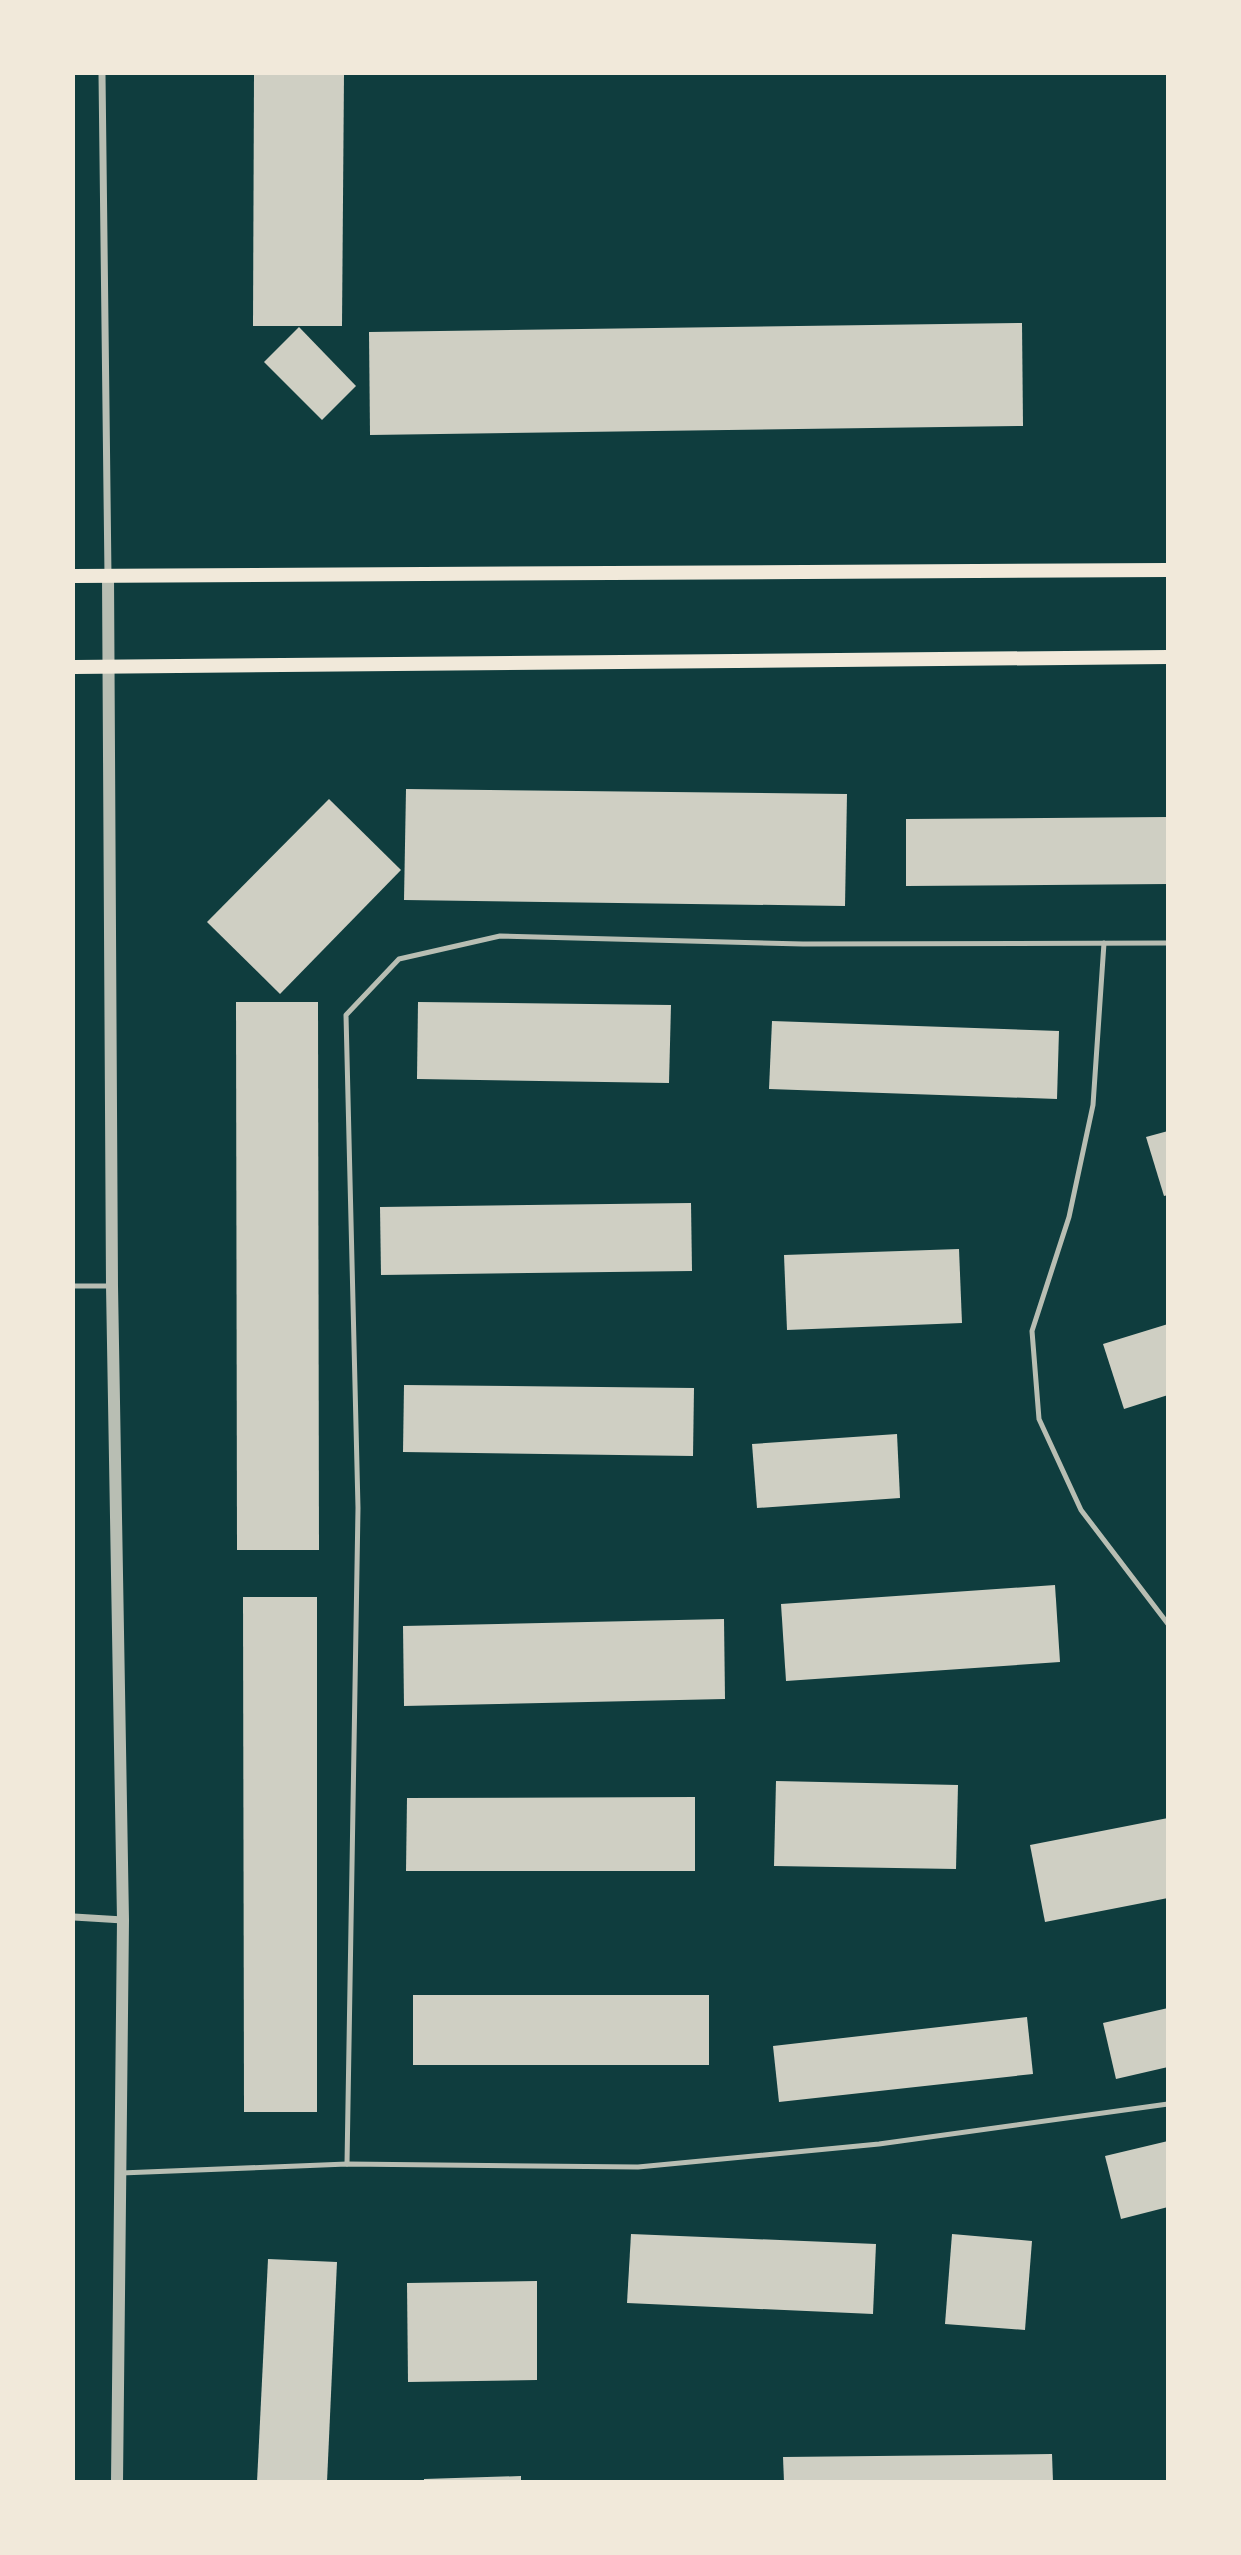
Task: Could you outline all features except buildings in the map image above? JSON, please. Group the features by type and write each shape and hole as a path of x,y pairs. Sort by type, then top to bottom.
{"main road":[{"path":"74,576 1167,570"},
{"path":"74,667 1167,657"}],"street":[{"path":"102,74 112,1286 123,1920 117,2482"},
{"path":"74,1917 123,1920"}],"lane":[{"path":"347,2165 358,1508 346,1015 399,959 500,936 803,944 1167,943"},
{"path":"1104,943 1093,1105 1069,1217 1032,1331 1038,1419 1081,1510 1167,1624"},
{"path":"74,1286 112,1286"},
{"path":"121,2173 347,2165 638,2167 879,2144 1167,2104"}]}
